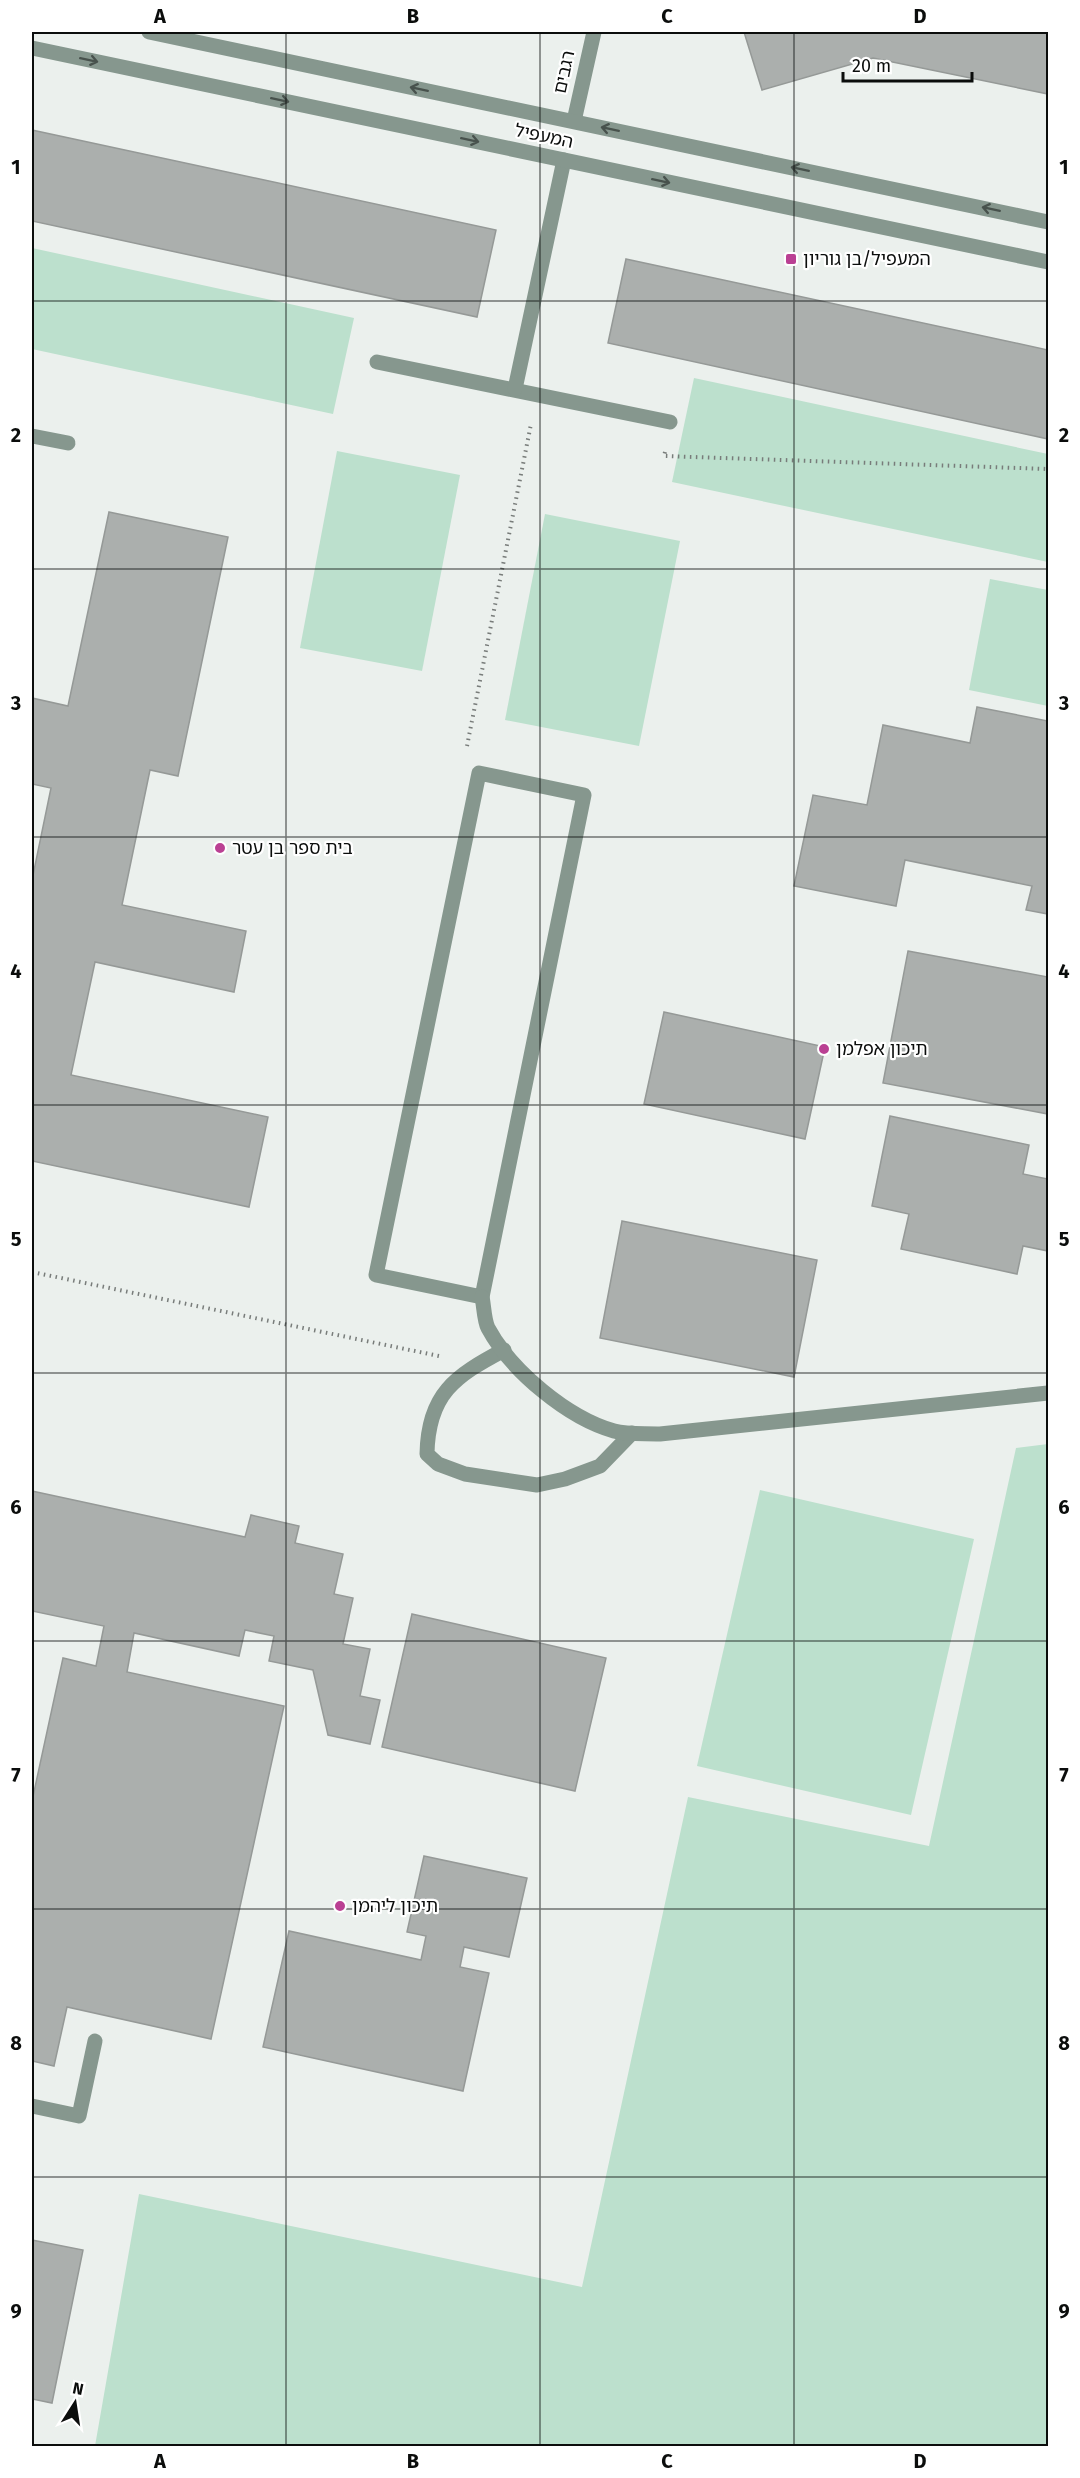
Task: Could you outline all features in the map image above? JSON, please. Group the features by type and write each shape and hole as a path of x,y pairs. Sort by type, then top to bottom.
{"street":[{"name":"המעפיל","path":"149,32 1048,222"},
{"name":"רגבים","path":"574,121 594,32"},
{"name":"המעפיל","path":"32,48 1048,262"},
{"path":"515,389 564,160"},
{"path":"377,362 670,422"},
{"path":"32,436 68,443"},
{"path":"482,1297 376,1275 479,774 584,795 482,1297 487,1327 514,1363 553,1400 588,1422 617,1432 632,1433 660,1434 1048,1393"},
{"path":"504,1350 456,1377 439,1399 428,1428 427,1454 438,1464 465,1473 537,1485 565,1479 600,1466 632,1433"},
{"path":"32,2106 79,2116 95,2041"}],"path":[{"path":"479,774 467,747 537,394"},
{"path":"670,422 664,456 1048,469"},
{"path":"32,1272 478,1364"}],"green space":[{"path":"32,248 354,318 333,414 32,349"},
{"path":"694,378 1048,454 1048,562 672,482"},
{"path":"337,451 460,475 422,671 300,648"},
{"path":"545,514 680,541 639,746 505,720"},
{"path":"990,579 1048,590 1048,706 969,690"},
{"path":"1048,1444 1048,2446 95,2446 139,2194 582,2287 688,1797 929,1846 1016,1448"},
{"path":"760,1490 974,1539 911,1815 697,1766"}],"building":[{"path":"744,32 1048,32 1048,94 873,58 762,90"},
{"path":"32,130 496,230 477,317 32,221"},
{"path":"626,259 1048,350 1048,439 608,343"},
{"path":"109,512 228,537 178,776 150,770 122,905 246,931 234,992 95,962 71,1075 268,1117 249,1207 32,1161 32,880 51,788 32,784 32,698 68,706"},
{"path":"977,707 1048,721 1048,914 1026,910 1032,886 905,860 896,906 794,886 813,795 867,805 883,725 970,743"},
{"path":"908,951 1048,977 1048,1114 883,1083"},
{"path":"664,1012 825,1047 805,1139 644,1104"},
{"path":"890,1116 1029,1145 1023,1174 1048,1179 1048,1251 1023,1246 1017,1274 901,1249 909,1214 872,1206"},
{"path":"622,1221 817,1260 794,1377 600,1338"},
{"path":"32,1491 245,1537 251,1515 299,1526 295,1543 343,1554 334,1594 353,1598 343,1644 370,1649 360,1696 380,1700 370,1744 328,1735 313,1670 269,1661 274,1636 245,1630 239,1656 134,1633 127,1672 284,1706 211,2039 67,2007 54,2066 32,2061 32,1801 63,1658 96,1666 104,1626 32,1611"},
{"path":"412,1614 606,1658 575,1791 382,1747"},
{"path":"424,1856 527,1878 509,1957 464,1947 460,1967 489,1973 463,2091 263,2047 289,1931 421,1960 426,1936 407,1932"},
{"path":"32,2240 83,2250 52,2403 32,2399"}],"place":[{"name":"המעפיל/בן גוריון","path":"791,259"},
{"name":"בית ספר בן עטר","path":"220,848"},
{"name":"תיכון אפלמן","path":"824,1049"},
{"name":"תיכון ליהמן","path":"340,1906"}]}
